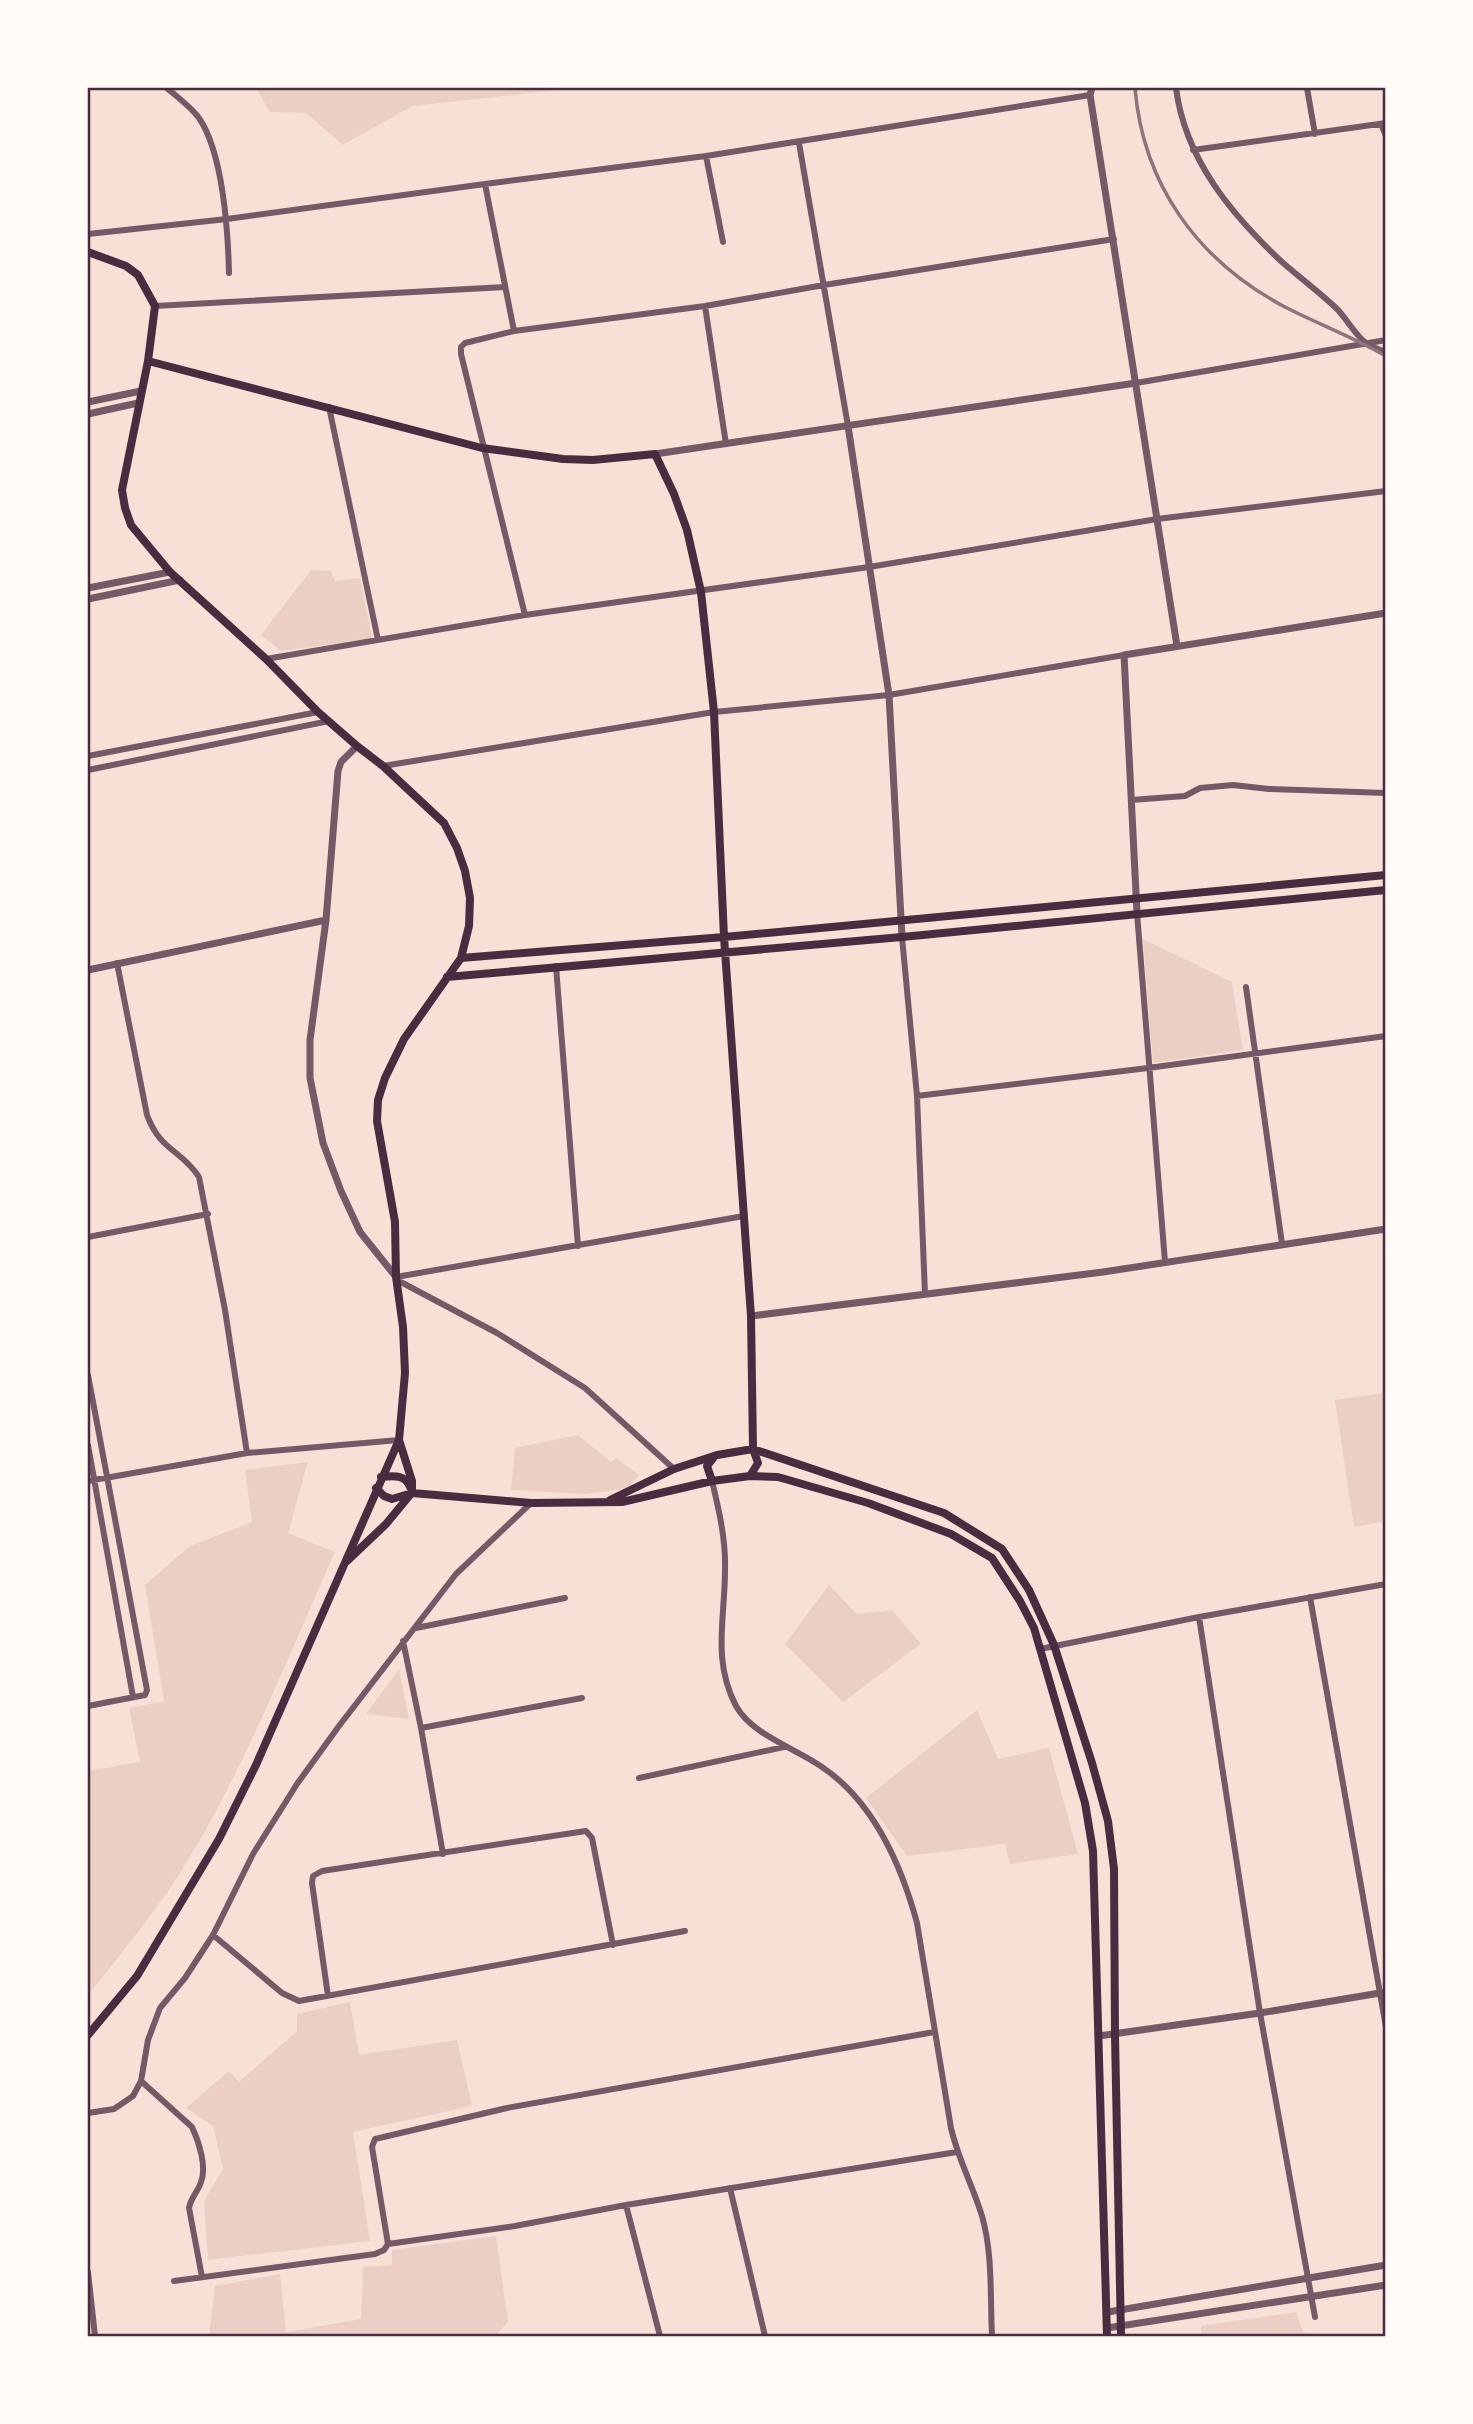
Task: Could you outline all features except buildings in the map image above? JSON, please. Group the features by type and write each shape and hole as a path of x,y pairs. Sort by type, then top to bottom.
{"main road":[{"path":"88,252 126,266 138,275 155,306 148,361 122,490 131,525 170,572 266,659 318,712 383,766 444,823 465,871 470,898 469,926 461,958 404,1039 385,1078 378,1100 377,1121 395,1222 396,1279 404,1327 405,1373 399,1440 256,1765 219,1839 138,1976 88,2035"},
{"path":"148,361 482,448 563,459 593,460 655,454 687,530 701,592 714,712 724,937 751,1316 753,1449 758,1463 750,1476"},
{"path":"461,958 724,937 1385,876"},
{"path":"447,977 902,937 1385,890"},
{"path":"345,1563 386,1524 412,1493 412,1481 399,1440"},
{"path":"606,1502 674,1469 717,1455 753,1449 944,1513 1002,1549 1029,1590 1054,1645 1108,1821 1114,1869 1122,2332"},
{"path":"712,1481 707,1466 717,1455"},
{"path":"376,1488 392,1499 412,1493 531,1503 606,1502 637,1499 712,1481 750,1476 778,1477 868,1503 951,1534 992,1558 1034,1628 1085,1802 1093,1851 1107,2332"},
{"path":"381,1477 405,1479 412,1493"}],"street":[{"path":"167,88 198,117 211,142 227,219 229,273"},
{"path":"1084,88 1091,91"},
{"path":"1176,88 1180,115 1194,150 1207,174 1240,219 1282,261 1337,309 1366,343 1385,352"},
{"path":"1307,88 1314,134"},
{"path":"88,233 227,219 799,143 1091,91"},
{"path":"1091,91 1177,646"},
{"path":"1194,150 1383,124 1385,136"},
{"path":"799,143 848,425 889,695 902,937 917,1096 925,1294"},
{"path":"706,156 723,242"},
{"path":"485,184 514,331"},
{"path":"525,615 482,448 461,354 464,343 514,331 705,306 1114,239"},
{"path":"155,306 505,287"},
{"path":"705,306 726,444"},
{"path":"655,454 1136,383 1385,340"},
{"path":"88,402 141,391"},
{"path":"88,414 138,403"},
{"path":"329,407 378,640"},
{"path":"266,659 525,615 869,567 1157,519 1385,491"},
{"path":"88,588 170,572"},
{"path":"88,599 180,580"},
{"path":"383,766 714,712 889,695 1385,613"},
{"path":"1124,655 1137,913 1165,1262"},
{"path":"88,756 318,712"},
{"path":"88,770 329,721"},
{"path":"357,746 341,762 338,771 326,920 313,1011 310,1078 323,1143 341,1191 360,1232 396,1279 497,1333 585,1388 674,1469"},
{"path":"134,749 136,761"},
{"path":"1131,800 1185,796 1200,788 1233,785 1269,789 1385,793"},
{"path":"88,970 326,920"},
{"path":"117,962 147,1115 160,1140 195,1169 200,1177 247,1453"},
{"path":"556,966 578,1246"},
{"path":"1246,987 1282,1244"},
{"path":"917,1096 1385,1037"},
{"path":"88,1237 208,1214"},
{"path":"396,1279 744,1216"},
{"path":"751,1316 1165,1262 1385,1229"},
{"path":"88,1375 147,1690 145,1695 88,1706"},
{"path":"91,1481 247,1453 399,1440"},
{"path":"88,1445 91,1481 133,1697"},
{"path":"712,1481 722,1525 726,1570 721,1651 727,1686 738,1709 754,1725 784,1747 821,1766 841,1781 864,1806 877,1825 910,1897 957,2152 982,2217 988,2252 992,2336"},
{"path":"88,2113 114,2109 133,2096 141,2081 148,2040 160,2008 185,1978 213,1935 253,1854 297,1784 456,1574 531,1503"},
{"path":"1040,1649 1385,1584"},
{"path":"1310,1597 1382,1993 1385,2026"},
{"path":"416,1628 565,1598"},
{"path":"1199,1617 1261,2013 1315,2317"},
{"path":"403,1641 443,1854"},
{"path":"421,1728 582,1698"},
{"path":"639,1778 784,1747"},
{"path":"328,1996 312,1883 313,1876 322,1871 586,1831 593,1838 614,1945"},
{"path":"213,1935 286,1996 299,2001 685,1931"},
{"path":"1099,2036 1115,2036 1382,1993"},
{"path":"174,2281 375,2254 384,2250 388,2244 372,2143 382,2137 507,2108 934,2032"},
{"path":"141,2081 192,2127 197,2138 202,2179 191,2199 190,2208 202,2277"},
{"path":"388,2244 515,2226 626,2205 957,2152"},
{"path":"730,2188 765,2336"},
{"path":"626,2205 660,2336"},
{"path":"1108,2312 1385,2265"},
{"path":"88,2272 95,2336"},
{"path":"1107,2332 1122,2332 1385,2285"}],"shaded area":[{"path":"256,88 575,88 412,106 343,145 306,113 270,112"},
{"path":"311,570 331,571 335,581 360,578 372,638 281,651 261,635"},
{"path":"1143,939 1232,982 1243,1050 1153,1063"},
{"path":"1386,1393 1385,1542 1382,1522 1354,1527 1335,1400"},
{"path":"578,1435 611,1462 616,1458 639,1475 628,1488 603,1492 583,1494 511,1490 515,1448"},
{"path":"308,1462 288,1533 335,1552 269,1703 194,1850 144,1925 88,1995 88,1771 140,1762 129,1708 164,1701 145,1585 190,1546 252,1522 245,1470"},
{"path":"829,1585 857,1614 892,1610 921,1644 843,1702 785,1644"},
{"path":"399,1669 409,1719 366,1714"},
{"path":"977,1710 998,1759 1049,1748 1078,1854 1010,1864 1005,1844 907,1856 866,1798"},
{"path":"350,2002 359,2055 457,2040 472,2106 353,2132 370,2241 208,2260 204,2201 223,2169 213,2126 186,2108 229,2071 239,2082 297,2031 297,2014"},
{"path":"496,2236 508,2322 495,2336 209,2336 215,2286 280,2274 286,2332 361,2319 363,2267 392,2265 392,2250"},
{"path":"1296,2312 1303,2332 1324,2336 1201,2336 1201,2326"}],"railway":[{"path":"1135,88 1140,123 1163,188 1180,217 1201,243 1226,267 1285,307 1386,356"}]}
